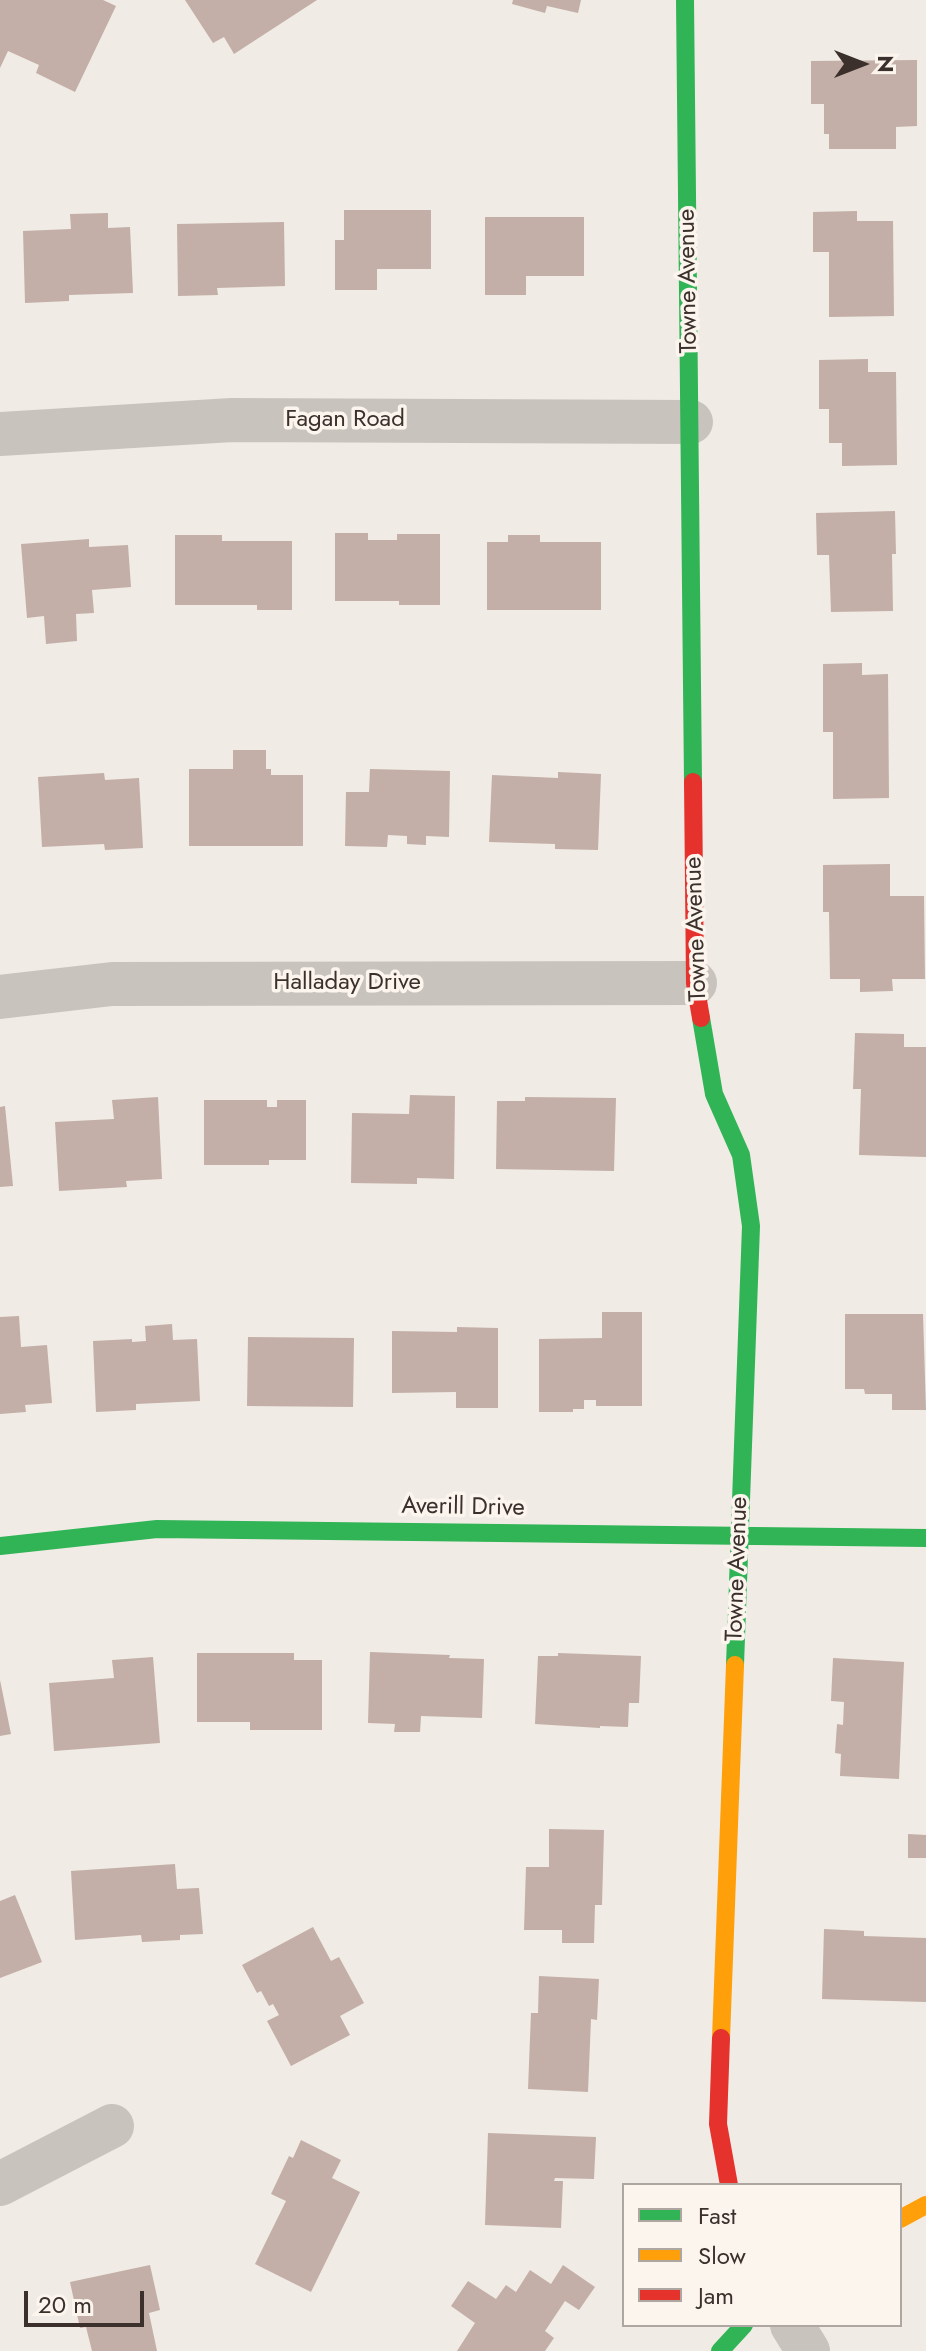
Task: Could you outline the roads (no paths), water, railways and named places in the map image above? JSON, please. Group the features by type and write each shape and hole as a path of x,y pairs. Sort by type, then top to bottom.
{"street":[{"name":"Towne Avenue","path":"685,0 695,983 714,1094 741,1155 751,1226 718,2124 729,2183"},
{"name":"Fagan Road","path":"0,434 232,420 691,422"},
{"name":"Halladay Drive","path":"0,997 112,984 695,983"},
{"name":"Averill Drive","path":"0,1546 157,1529 926,1538"},
{"path":"0,2184 112,2126"},
{"path":"902,2218 926,2205"},
{"path":"720,2351 742,2327"},
{"path":"793,2327 808,2351"}]}
